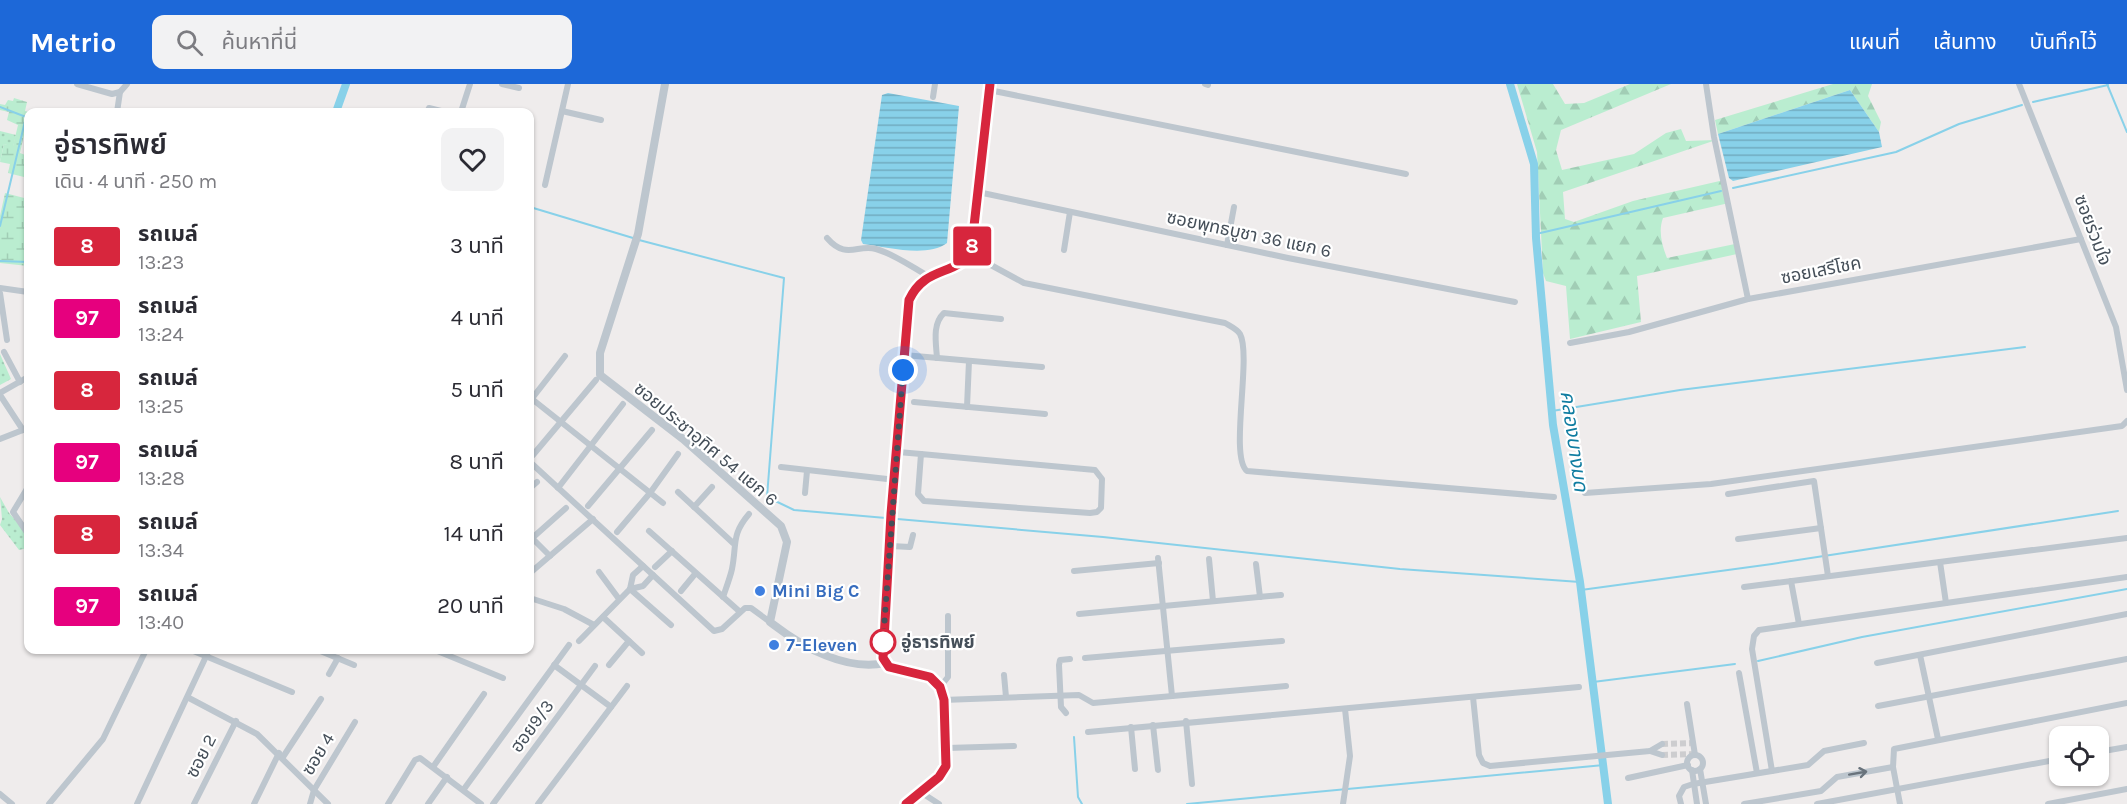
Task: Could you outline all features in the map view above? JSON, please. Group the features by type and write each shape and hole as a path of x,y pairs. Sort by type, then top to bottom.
{"street":[{"path":"77,84 112,94 120,93"},
{"path":"118,108 120,93 127,84"},
{"path":"462,108 470,84"},
{"path":"502,84 519,88"},
{"path":"545,185 568,84"},
{"name":"ซอยประชาอุทิศ 54 แยก 6","path":"665,84 638,234 600,353 600,375 682,439 781,525 787,542 770,622"},
{"path":"933,97 935,84"},
{"path":"1706,84 1717,154 1748,299"},
{"name":"ซอยร่วมใจ","path":"2019,84 2116,327 2127,390"},
{"path":"966,259 972,247 989,87 1406,174"},
{"path":"562,111 601,120"},
{"name":"ซอยพุทธบูชา 36 แยก 6","path":"978,192 1227,245 1515,302"},
{"path":"1227,245 1234,207"},
{"path":"1064,250 1070,212"},
{"path":"827,238 833,245 852,252 874,249 928,276"},
{"name":"ซอยเสรีโชค","path":"1570,343 1629,332 1748,299 2080,238"},
{"path":"885,663 883,650 891,546 891,514 896,480 909,300 928,276 966,259 989,264 1024,283 1225,323 1233,327 1239,333 1243,352 1240,392 1242,461 1247,471 1554,496"},
{"path":"0,288 24,291"},
{"path":"0,293 2,321 7,340"},
{"path":"936,358 936,328 938,319 944,313 1001,320"},
{"path":"4,352 20,382"},
{"path":"904,355 1042,367"},
{"path":"534,396 565,356"},
{"path":"967,407 969,361"},
{"path":"24,380 0,394 24,426"},
{"path":"534,454 596,380"},
{"path":"534,402 663,503"},
{"path":"914,402 1045,414"},
{"path":"558,488 623,404"},
{"path":"1586,494 1711,484 2122,426 2127,421"},
{"path":"0,439 24,430"},
{"path":"588,506 652,430"},
{"path":"898,452 921,454 1095,470 1102,479 1101,508 1097,512 1090,513 924,501 918,494 921,454"},
{"path":"617,532 650,493 678,454"},
{"path":"534,466 643,566 654,571 714,631 722,629 739,611 751,608 806,648 819,654 867,664 885,663 896,669 930,677 940,687 944,700 947,748 944,772 922,793 906,804"},
{"path":"781,467 896,480"},
{"path":"805,493 807,471"},
{"path":"1728,494 1814,481 1828,576"},
{"path":"694,507 712,487"},
{"path":"678,492 733,543"},
{"path":"24,494 13,512 24,528"},
{"path":"534,535 566,508"},
{"path":"723,597 732,569 733,543 738,528 749,514"},
{"path":"534,570 593,519"},
{"path":"1738,539 1821,528"},
{"path":"649,531 739,611"},
{"path":"891,546 910,547 913,536"},
{"path":"1744,587 2127,537"},
{"path":"534,542 550,556"},
{"path":"579,641 630,589 644,586 672,551"},
{"path":"1209,559 1213,601"},
{"path":"1074,571 1158,561 1172,696"},
{"path":"1940,562 1946,603"},
{"path":"1256,564 1260,597"},
{"path":"630,589 633,575 643,566"},
{"path":"599,572 619,599"},
{"path":"681,591 695,574"},
{"path":"1772,771 1752,642 1759,630 2127,577"},
{"path":"1791,581 1799,624"},
{"path":"630,589 670,625"},
{"path":"1079,614 1281,595"},
{"path":"534,599 564,609 594,625"},
{"path":"1877,663 2127,614"},
{"path":"940,687 948,677 948,616"},
{"path":"603,617 642,653"},
{"path":"609,665 629,641"},
{"path":"1085,658 1282,641"},
{"path":"464,789 569,645"},
{"path":"49,804 103,739 144,654"},
{"path":"137,804 189,698 207,654"},
{"path":"209,654 292,692"},
{"path":"328,654 354,665"},
{"path":"445,654 503,678"},
{"path":"1920,656 1938,739"},
{"path":"329,674 338,658"},
{"path":"1066,713 1061,707 1060,660 1070,659"},
{"path":"1878,706 2127,659"},
{"path":"554,665 611,707"},
{"name":"ฮอย9/3","path":"493,804 595,666"},
{"path":"1738,673 1757,773"},
{"path":"1004,675 1006,697"},
{"path":"538,804 627,686"},
{"path":"944,700 1060,694 1079,695 1094,703 1286,686"},
{"path":"1088,732 1579,687"},
{"path":"433,767 484,694"},
{"path":"1473,697 1479,755 1483,763 1490,766 1650,751 1662,755"},
{"path":"189,698 236,721 281,755 328,804"},
{"path":"254,804 281,755 321,699"},
{"path":"1900,804 1893,767 1894,749 2127,703"},
{"path":"1687,704 1695,755 1702,760 1700,769 1706,804"},
{"path":"1343,804 1350,756 1345,709"},
{"name":"ซอย 2","path":"194,804 236,721"},
{"name":"ซอย 4","path":"310,804 314,790 355,722"},
{"path":"1186,722 1192,784"},
{"path":"1153,725 1158,770"},
{"path":"1131,727 1135,769"},
{"path":"1681,804 1679,796 1684,787 1693,784 1808,765 1824,751 1864,743"},
{"path":"1650,751 1662,744"},
{"path":"947,748 1014,746"},
{"path":"2109,750 2127,747"},
{"path":"1695,755 1689,758 1697,804"},
{"path":"388,804 415,760 420,758 464,789 480,804"},
{"path":"1817,804 2049,761"},
{"path":"1628,778 1690,767 1700,769"},
{"path":"1744,804 1821,791 1837,777 1893,767"},
{"path":"428,804 447,777"},
{"path":"2048,804 2127,789"},
{"path":"922,793 939,804"},
{"path":"0,794 12,804"},
{"path":"1790,795 1792,804"}],"green space":[{"path":"1517,84 1553,84 1565,104 1584,103 1630,84 1671,84 1561,130 1556,150 1562,170 1634,154 1666,133 1681,129 1686,141 1716,140 1563,192 1565,219 1574,222 1633,201 1724,180 1729,203 1663,218 1661,238 1667,258 1735,244 1737,254 1637,276 1641,322 1570,339 1566,286 1546,281 1543,273 1537,152"},
{"path":"1833,84 1872,84 1868,96 1881,122 1879,132 1850,90 1718,134 1715,120"},
{"path":"14,98 27,102 24,108 24,135 20,153 24,154 24,177 8,173 10,164 0,162 4,144 13,146 18,125 7,120 9,112 0,110 0,104 5,105 8,100 13,101"},
{"path":"0,131 16,135 13,147 4,144 0,162"},
{"path":"5,193 24,198 24,266 0,263 0,216"},
{"path":"0,354 11,379 0,385"},
{"path":"0,497 9,513 24,530 24,549 19,550 0,525 2,519"}],"water":[{"path":"1850,90 1879,132 1882,147 1733,181 1729,178 1718,134"},
{"path":"888,93 959,106 947,243 929,250 906,250 863,244 861,240 882,95"}],"waterway":[{"path":"337,108 346,84"},
{"name":"คลองบางมด","path":"1510,84 1534,164 1536,238 1553,425 1580,582 1608,804"},
{"path":"2107,84 2127,132"},
{"path":"2033,102 2108,85"},
{"path":"1733,188 1896,152 1959,124 2022,105"},
{"path":"0,107 24,116"},
{"path":"0,226 24,125"},
{"path":"1536,234 1721,191"},
{"path":"534,208 633,238"},
{"path":"639,240 784,278 767,497 794,510 1103,537 1400,569 1580,582"},
{"path":"0,261 24,262"},
{"path":"1552,411 1680,390 2025,347"},
{"path":"1581,590 1772,564 2118,511"},
{"path":"1758,661 1862,637 2127,589"},
{"path":"1593,682 1735,664"},
{"path":"1074,737 1078,797 1082,804"},
{"path":"1187,804 1604,765"}],"tunnel":[{"path":"1662,744 1694,743"},
{"path":"1662,755 1695,754"}],"bus line":[{"name":"8","path":"906,804 922,793 944,772 947,756 944,700 940,687 930,677 889,667 883,658 891,514 896,480 909,300 913,291 928,276 956,265 971,253 990,84"}],"place":[{"name":"Mini Big C","path":"760,591"},
{"name":"อู่ธารทิพย์","path":"883,642"},
{"name":"7-Eleven","path":"774,645"}],"route":[{"path":"883,642 903,370"}]}
